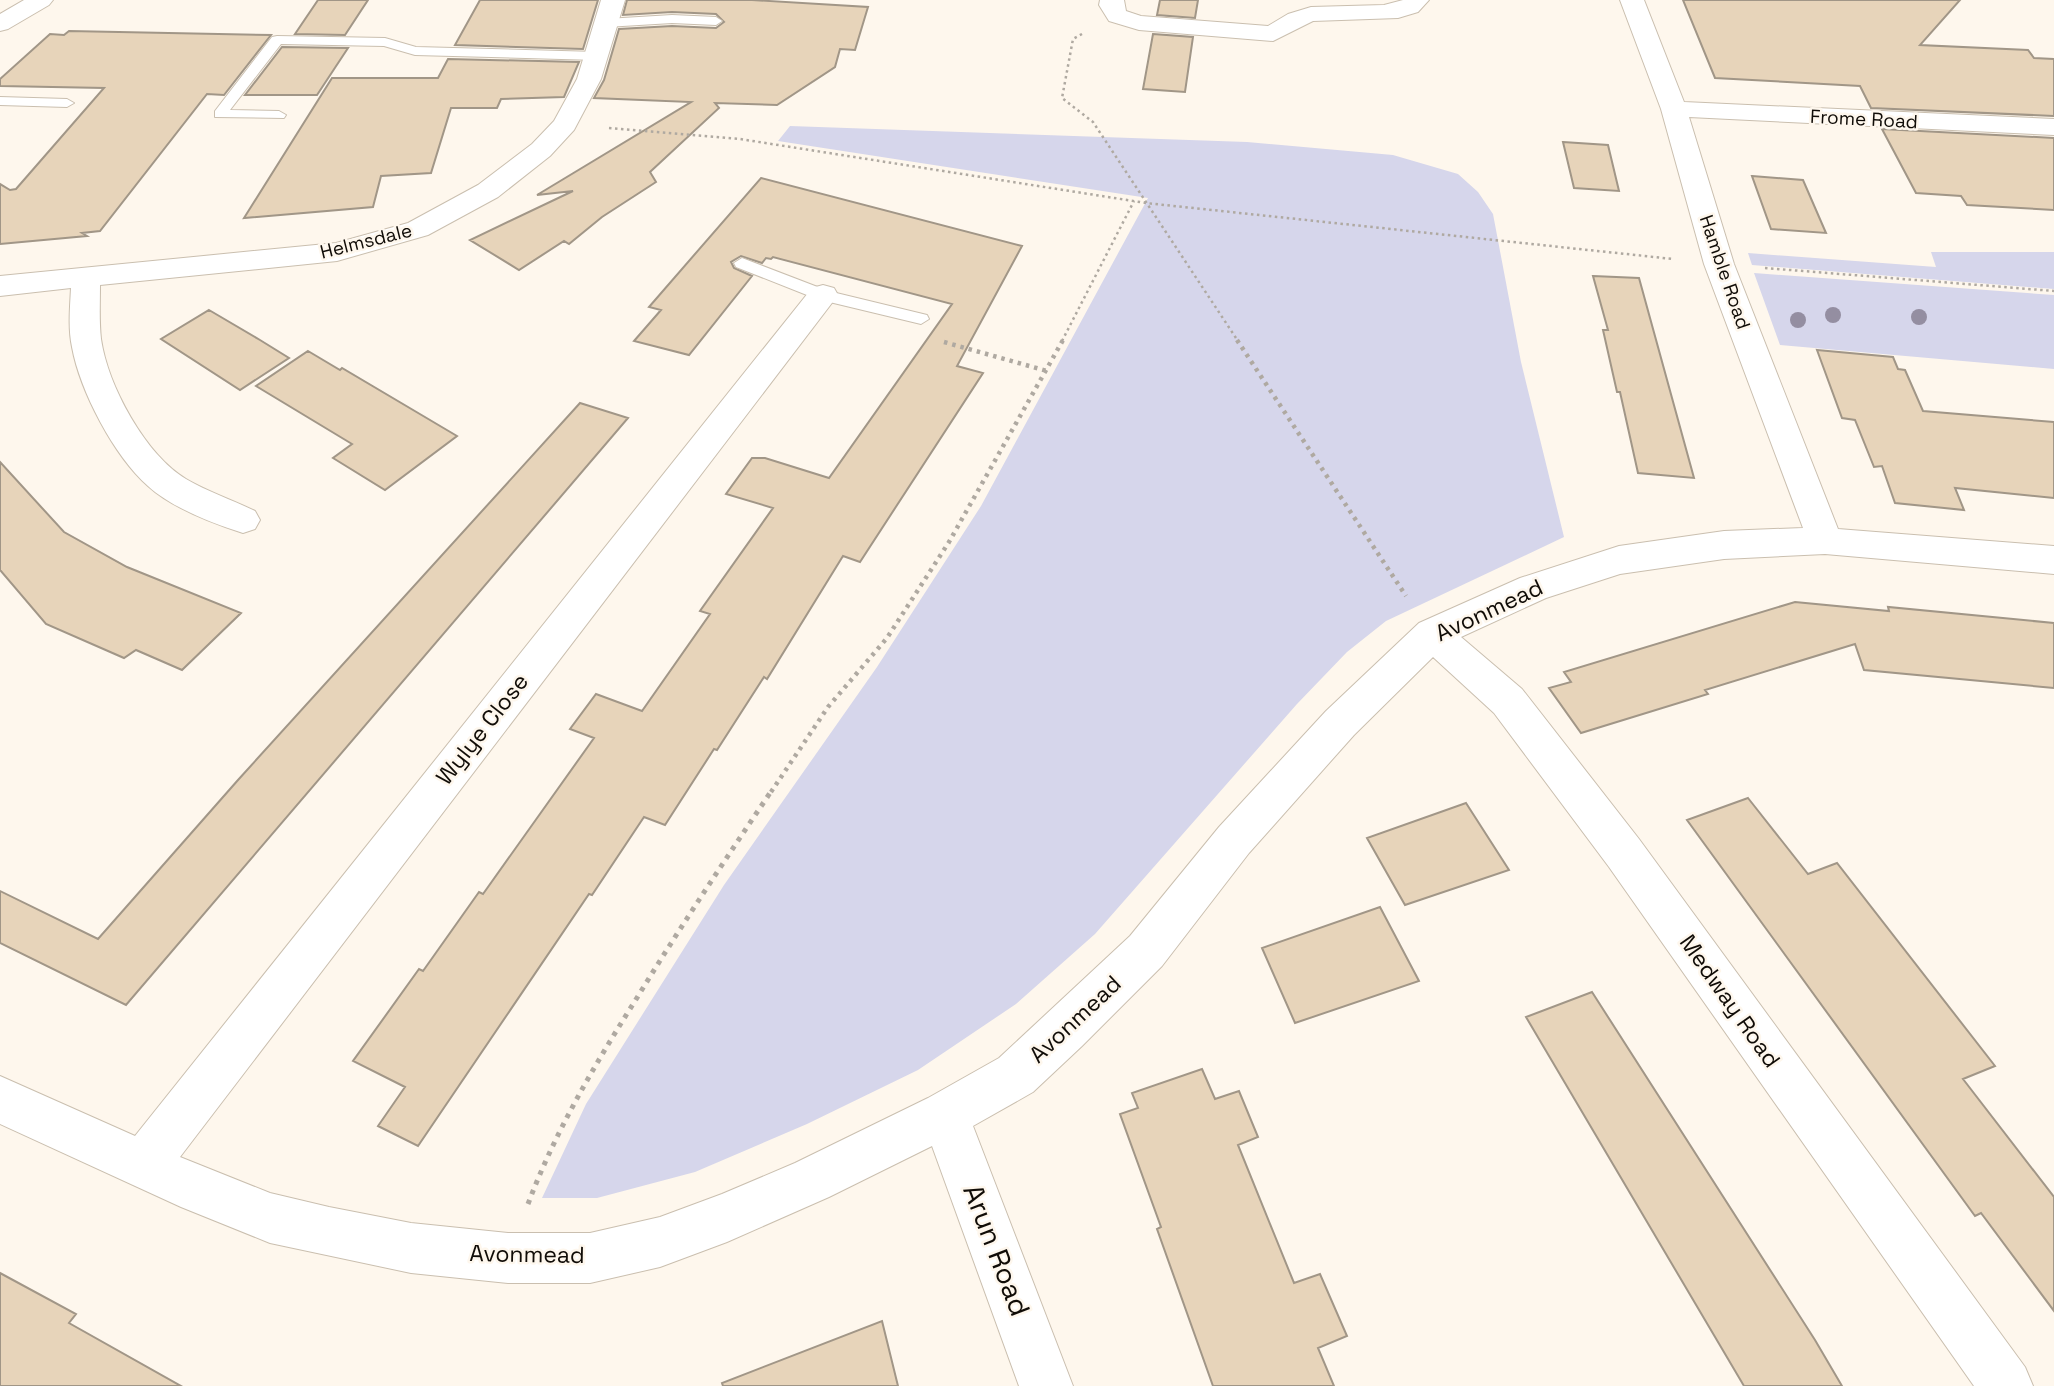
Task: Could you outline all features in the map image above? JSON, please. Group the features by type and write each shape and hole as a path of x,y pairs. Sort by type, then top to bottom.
{"street":[{"path":"0,24 41,0"},
{"path":"1114,8 1139,23 1273,34 1290,22 1311,14 1404,10 1417,0"},
{"name":"Hamble Road","path":"1632,0 1674,109 1719,264 1825,541"},
{"name":"Helmsdale","path":"0,286 337,252 380,242 418,229 488,191 541,150 565,124 579,102 597,55 609,12"},
{"name":"Frome Road","path":"1674,109 2054,127"},
{"path":"86,278 85,314 90,357 124,430 145,463 173,487 243,520"},
{"name":"Wylye Close","path":"143,1165 823,295"},
{"name":"Avonmead","path":"0,1100 143,1165 270,1218 411,1248 508,1258 590,1258 660,1242 727,1217 812,1180 945,1115 1016,1074 1146,951 1234,840 1340,723 1432,634 1533,588 1619,560 1724,545 1825,541 2054,560"},
{"name":"Medway Road","path":"1432,634 1507,701 1625,853 2006,1386"},
{"name":"Arun Road","path":"945,1115 1046,1386"}],"lane":[{"path":"609,12 716,21"},
{"path":"279,115 220,114 277,40 385,41 415,51 597,55"},
{"path":"0,101 67,103"},
{"path":"742,263 823,295 921,319"}],"path":[{"path":"1114,8 1073,39 1062,98 1093,122 1432,634"},
{"path":"565,124 740,139 1146,203 1719,264 2054,291"},
{"path":"508,1258 547,1153 598,1060 693,907 820,718 887,638 949,542 1047,371 1134,201"},
{"path":"921,319 911,333 1047,371"}],"shaded area":[{"path":"790,126 1247,142 1393,155 1458,174 1478,192 1493,214 1521,362 1564,537 1386,621 1347,652 1297,704 1095,934 1016,1004 918,1070 807,1124 695,1172 597,1198 542,1198 586,1104 724,885 877,667 981,506 1148,198 778,141"},
{"path":"1931,252 2054,252 2054,289 1752,265 1748,253 1936,267"},
{"path":"1754,273 2054,295 2054,369 1780,345"}],"building":[{"path":"318,0 368,0 345,35 295,34"},
{"path":"480,0 598,0 583,49 455,45"},
{"path":"627,0 752,0 868,7 855,50 840,49 835,67 777,105 715,103 719,108 650,172 656,182 602,217 569,244 564,241 519,270 470,240 573,191 537,195 691,102 594,98 604,80 619,29 672,26 716,28 724,22 716,14 672,12 623,15"},
{"path":"1160,0 1198,0 1195,18 1157,15"},
{"path":"1683,0 1960,0 1920,45 2028,50 2034,58 2054,59 2054,116 1871,108 1860,86 1715,78"},
{"path":"69,31 271,35 224,95 207,94 100,231 82,233 87,236 0,244 0,184 10,190 16,189 104,88 0,86 0,79 50,34 64,35"},
{"path":"1153,34 1193,37 1185,92 1143,89"},
{"path":"282,47 348,48 317,95 245,95"},
{"path":"448,59 579,62 564,97 501,99 497,108 451,108 431,173 381,176 373,207 244,218 332,78 438,78"},
{"path":"1882,129 2054,138 2054,210 1967,205 1961,196 1916,193"},
{"path":"1563,142 1608,145 1619,191 1574,188"},
{"path":"1752,176 1803,180 1826,233 1771,229"},
{"path":"761,178 1022,246 957,366 983,373 860,562 843,556 767,679 764,677 665,825 644,817 418,1146 378,1126 405,1087 353,1061 419,969 423,971 479,892 483,894 594,738 570,729 596,694 642,711 710,614 700,611 773,508 726,494 752,458 765,458 829,478 952,304 773,257 766,258 762,263 741,256 731,262 734,268 752,276 689,355 634,341 661,310 649,307"},
{"path":"1593,276 1639,278 1694,478 1638,473 1603,330 1608,330"},
{"path":"209,310 289,358 240,390 161,339"},
{"path":"1817,350 1893,357 1898,369 1905,370 1923,411 2054,422 2054,498 1955,488 1964,510 1895,503 1882,466 1874,467 1855,420 1842,418"},
{"path":"308,351 457,436 385,490 333,458 352,444 256,386"},
{"path":"580,403 628,418 126,1005 0,943 0,891 98,939 238,780"},
{"path":"0,462 64,532 127,567 241,613 182,670 136,650 124,658 46,624 0,570"},
{"path":"1795,602 1889,611 1888,607 2054,623 2054,688 1864,670 1855,644 1705,690 1708,694 1581,733 1549,688 1571,682 1564,672"},
{"path":"1748,798 1808,874 1837,863 1995,1066 1963,1079 2054,1197 2054,1311 1981,1213 1975,1216 1687,820"},
{"path":"1466,803 1509,870 1405,905 1367,838"},
{"path":"1380,907 1419,981 1295,1023 1262,948"},
{"path":"1592,992 1842,1386 1744,1386 1526,1017"},
{"path":"1202,1069 1215,1099 1239,1091 1258,1137 1238,1145 1294,1283 1320,1274 1347,1336 1318,1348 1334,1386 1213,1386 1157,1229 1161,1227 1120,1114 1138,1108 1132,1093"},
{"path":"0,1273 76,1314 69,1323 181,1386 0,1386"},
{"path":"882,1321 898,1386 723,1386 722,1383"}]}
